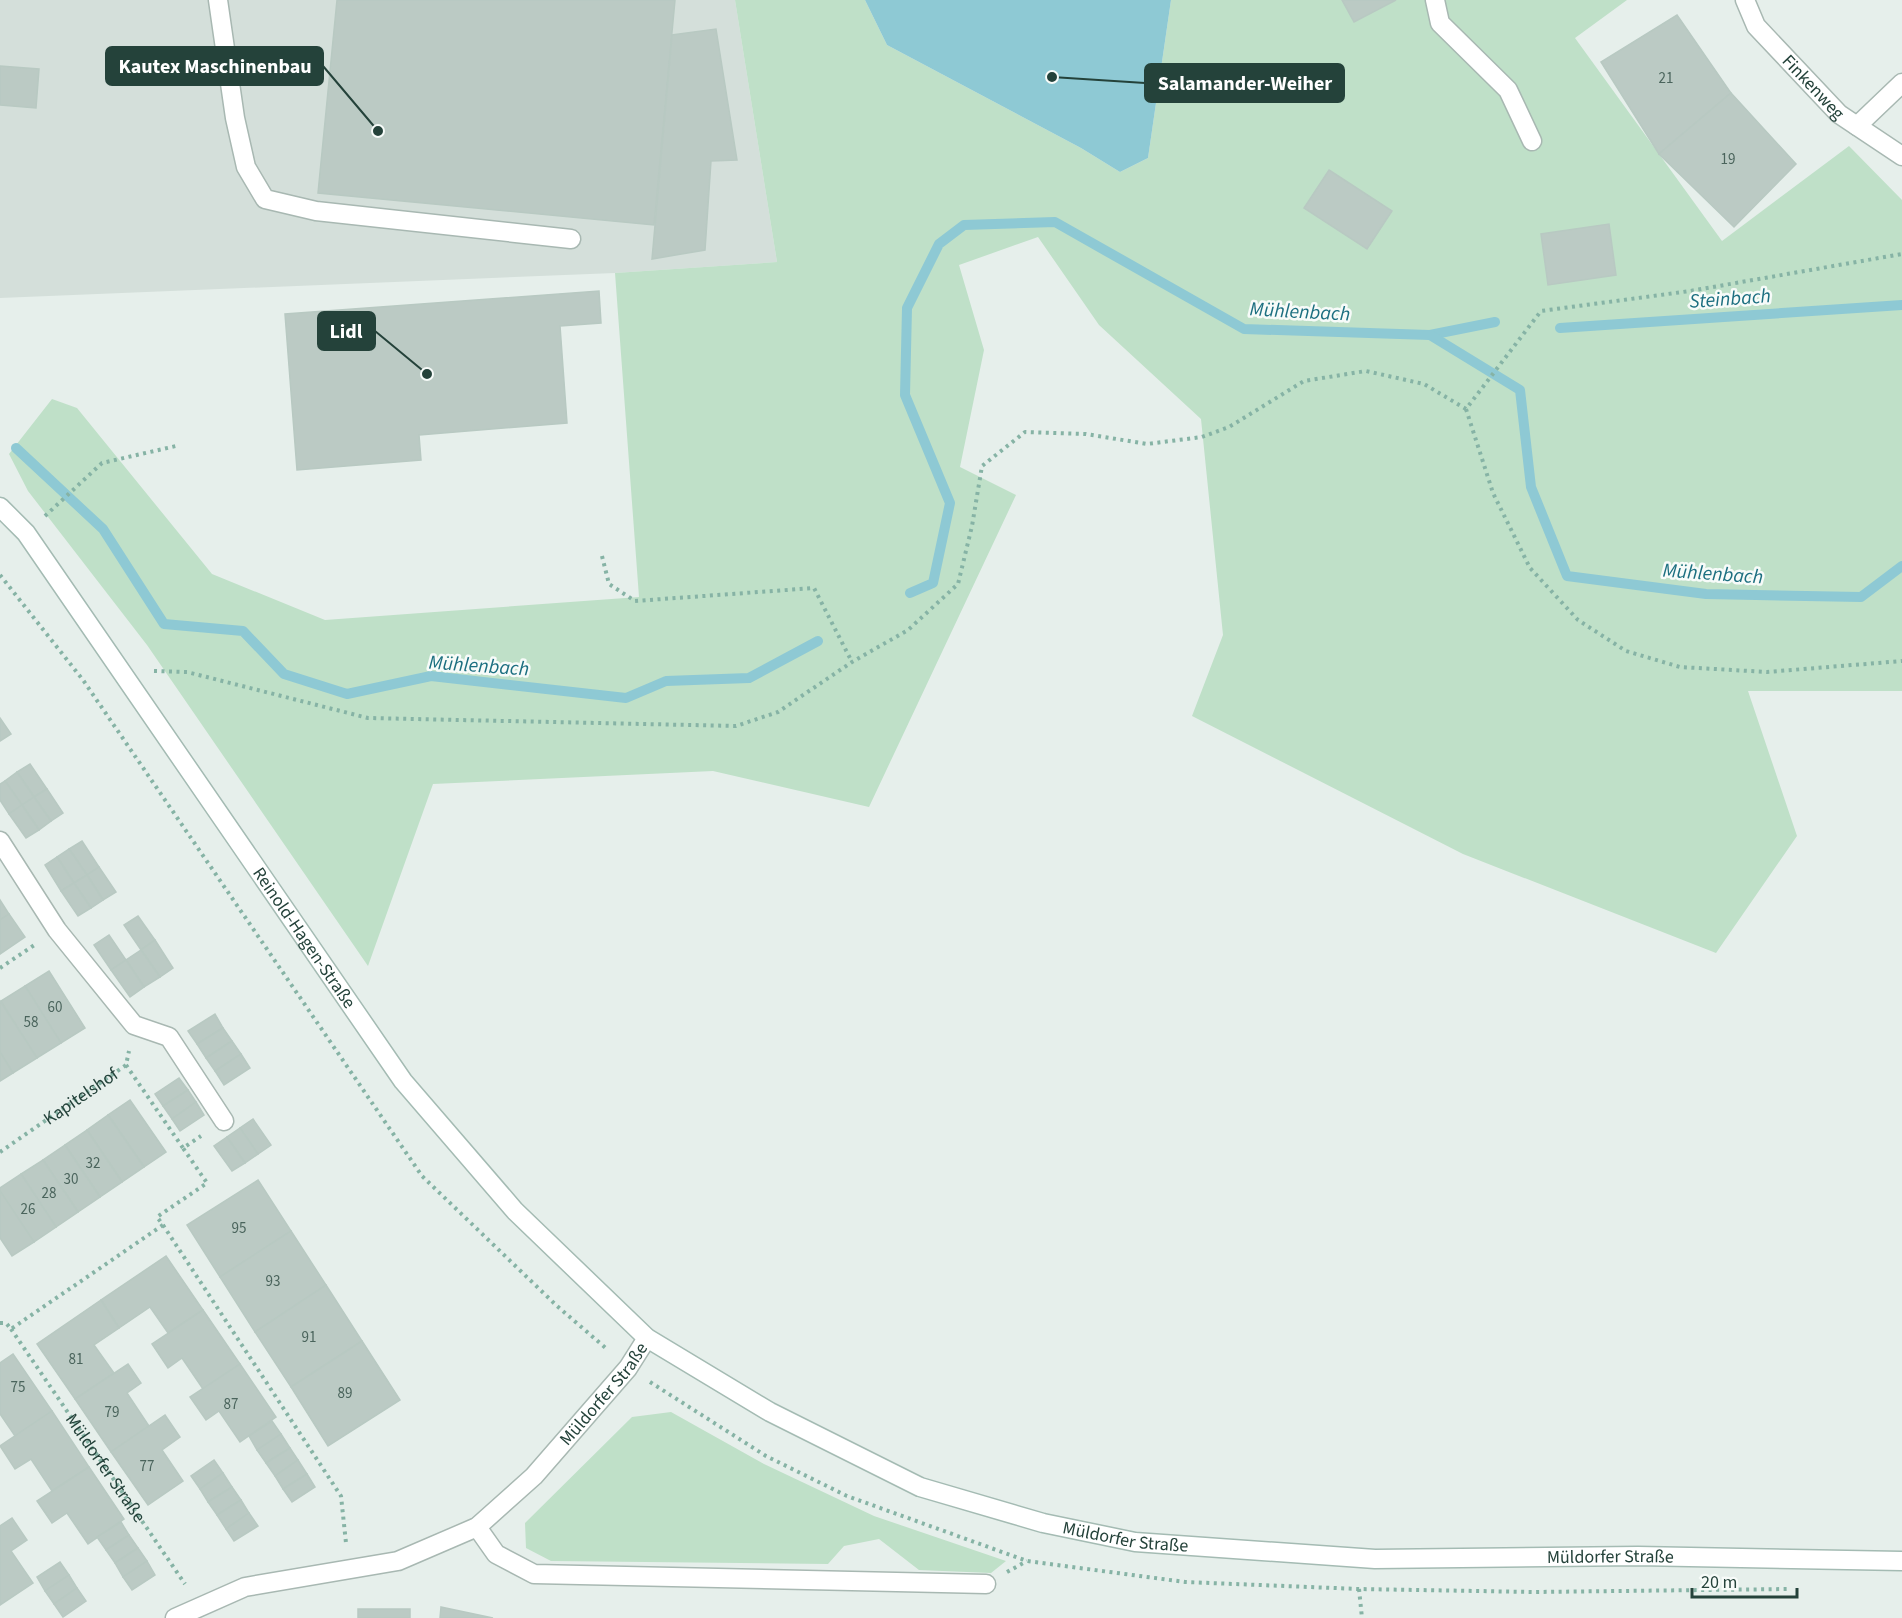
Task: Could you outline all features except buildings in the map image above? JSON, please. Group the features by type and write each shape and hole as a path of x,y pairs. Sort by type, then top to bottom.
{"main road":[{"path":"218,0 235,118 246,166 265,199 316,211 571,239"},
{"path":"1435,0 1440,22 1508,90 1532,141"},
{"name":"Finkenweg","path":"1745,0 1756,26 1839,114 1902,156"},
{"path":"1857,126 1902,83"},
{"name":"Reinold-Hagen-Straße","path":"0,507 26,533 403,1081 515,1211 647,1338"},
{"path":"0,842 57,930 134,1025 169,1037 224,1121"},
{"name":"Müldorfer Straße","path":"175,1618 245,1587 398,1561 477,1527 534,1476 628,1368 647,1338 770,1412 920,1487 1042,1523 1136,1542 1375,1559 1638,1556 1902,1561"},
{"path":"477,1527 496,1554 534,1574 986,1584"}],"path":[{"path":"1466,409 1541,311 1690,291 1902,254"},
{"path":"121,669 187,672 368,717 736,726 778,712 852,662 908,630 958,584 972,526 982,466 1025,432 1086,434 1147,444 1203,437 1229,427 1304,381 1366,371 1424,384 1466,409 1493,493 1530,568 1578,620 1626,651 1680,667 1767,672 1902,661"},
{"path":"54,507 102,464 176,446"},
{"path":"602,556 609,584 635,601 814,588 852,662"},
{"path":"0,575 83,680 422,1176 557,1306 628,1368 766,1456 847,1497 1027,1561 1185,1582 1359,1589 1535,1592 1799,1589"},
{"path":"0,968 57,930"},
{"name":"Kapitelshof","path":"0,1152 126,1065 134,1025"},
{"path":"126,1065 207,1183 157,1217 341,1496 349,1568"},
{"path":"183,1148 224,1121"},
{"path":"0,1323 6,1323 11,1329 163,1225"},
{"name":"Müldorfer Straße","path":"11,1329 201,1607"},
{"path":"1359,1589 1362,1618"}],"shaded area":[{"path":"0,0 735,0 777,262 615,273 0,298"}],"green space":[{"path":"735,0 865,0 887,45 1081,148 1120,172 1148,158 1171,0 1627,0 1575,38 1722,241 1849,146 1902,200 1902,691 1748,691 1797,836 1716,953 1463,854 1192,716 1223,635 1201,419 1099,325 1038,237 959,265 984,350 960,467 1016,495 869,807 713,771 433,784 368,966 147,645 28,491 9,454 52,399 77,408 212,574 325,620 639,597 615,273 777,262"},
{"path":"671,1412 764,1464 874,1516 1006,1561 991,1573 919,1570 879,1539 844,1546 828,1564 551,1561 526,1548 525,1523 632,1417"}],"water":[{"path":"865,0 1171,0 1148,158 1120,172 1081,148 887,45"}],"waterway":[{"name":"Mühlenbach","path":"910,593 933,583 950,503 905,395 907,308 939,244 964,225 1055,222 1244,329 1430,335 1520,390 1531,487 1567,576 1706,594 1861,597 1902,566"},
{"name":"Steinbach","path":"1560,328 1902,305"},
{"name":"Steinbach","path":"1430,335 1495,322"},
{"name":"Mühlenbach","path":"16,448 103,529 164,624 243,631 284,674 347,694 431,676 626,698 666,681 749,678 818,641"}],"place":[{"name":"Salamander-Weiher","path":"1052,77"},
{"name":"Kautex Maschinenbau","path":"378,131"},
{"name":"Lidl","path":"427,374"}]}
